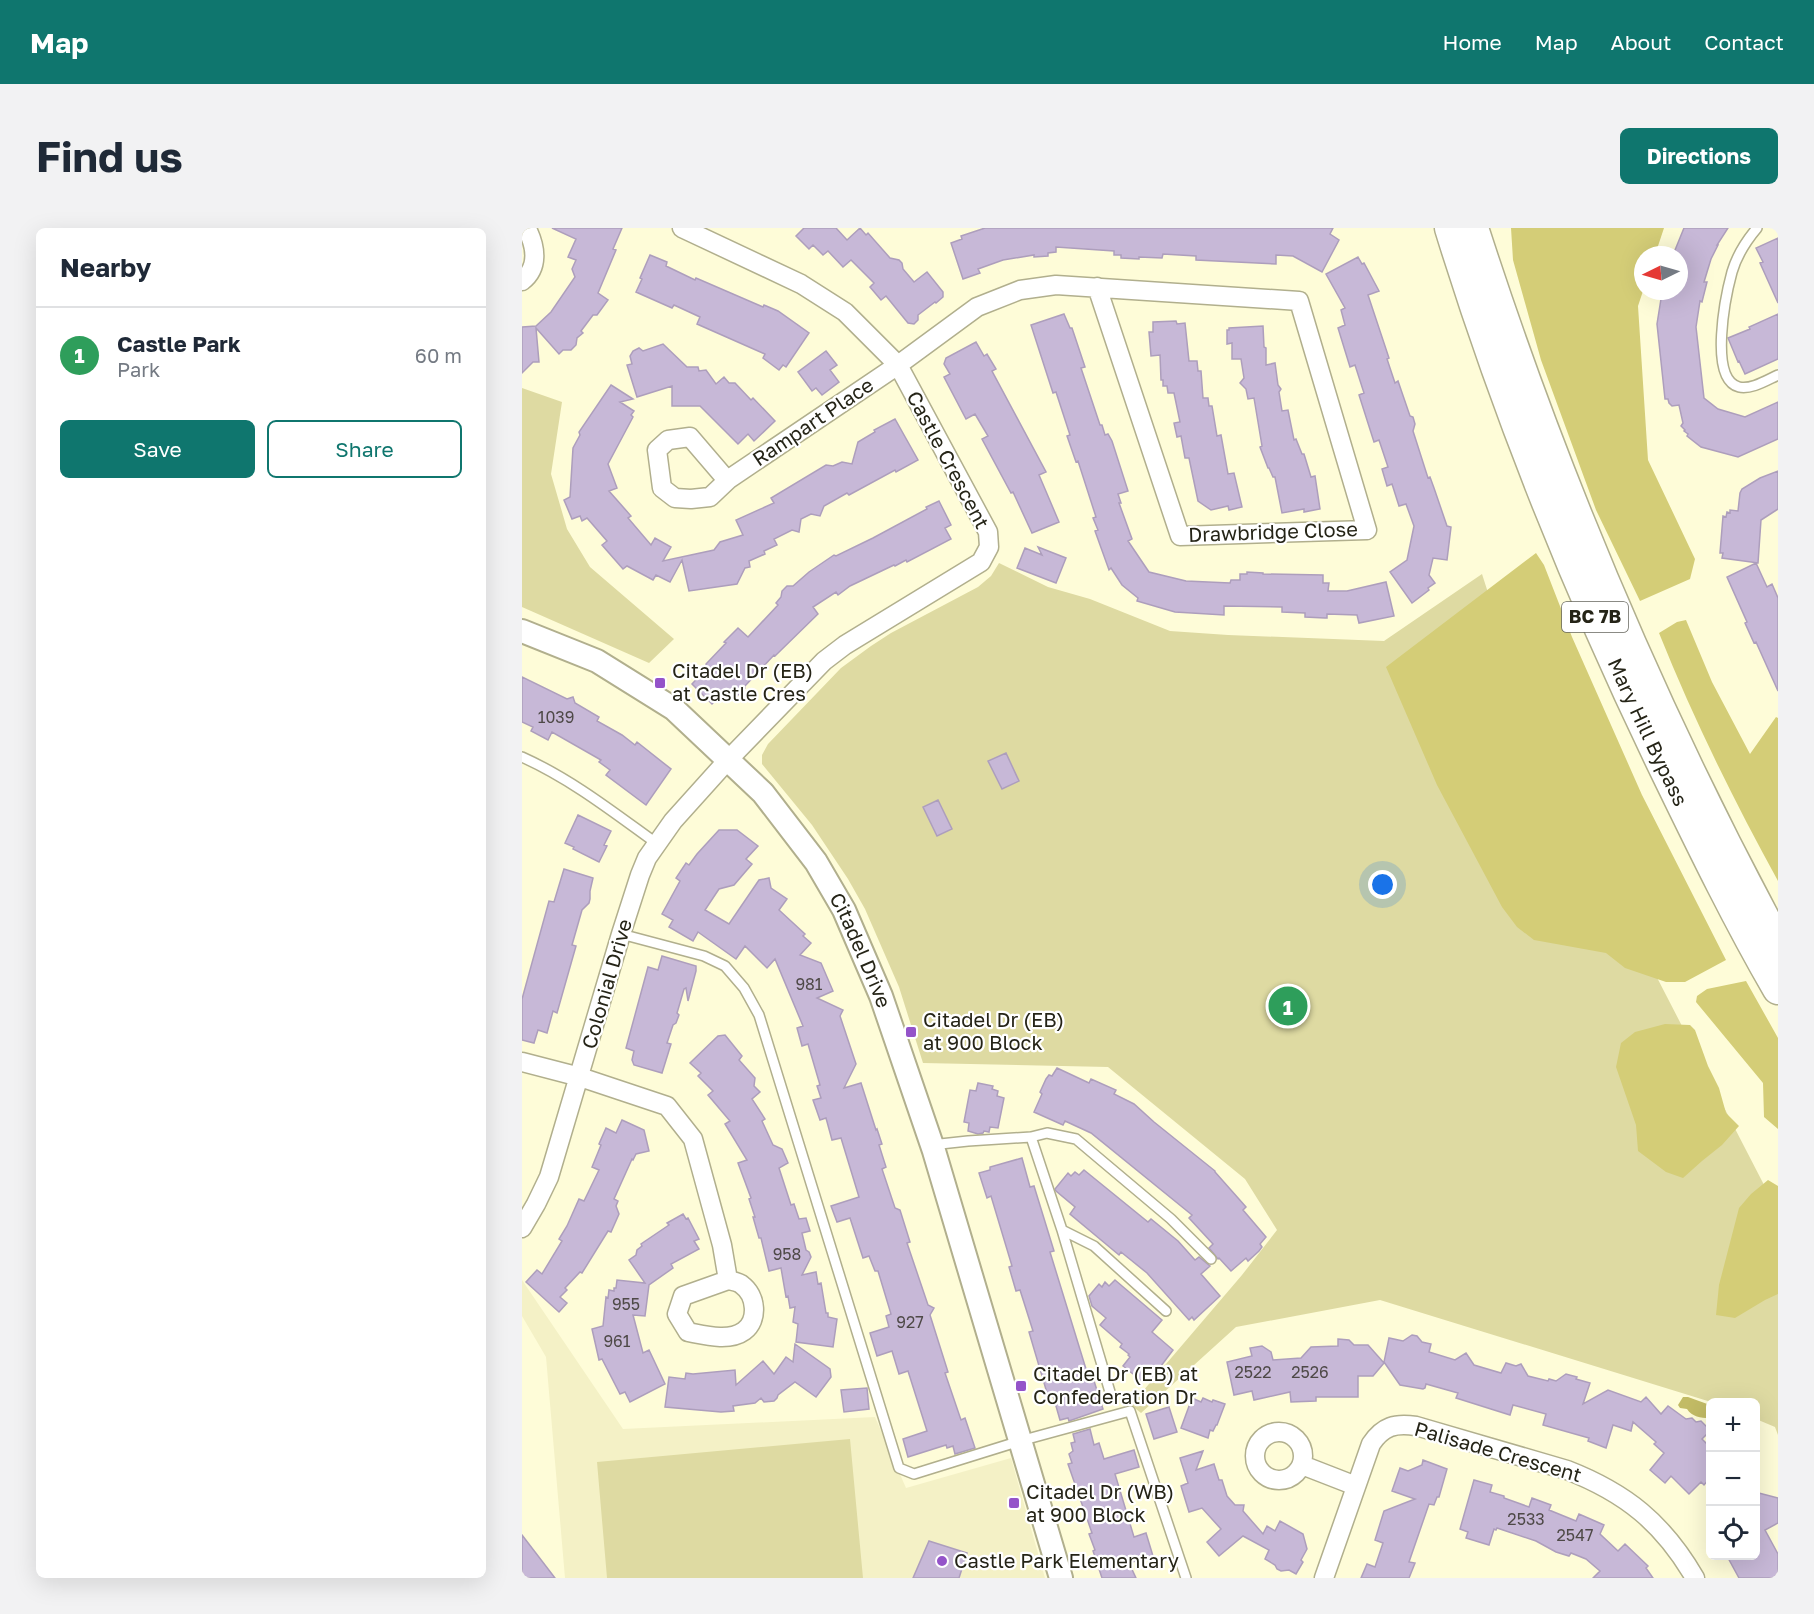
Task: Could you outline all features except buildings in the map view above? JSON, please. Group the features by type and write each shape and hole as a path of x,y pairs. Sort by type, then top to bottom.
{"highway":[{"name":"Mary Hill Bypass","path":"1450,228 1525,446 1608,649 1704,851 1778,989"},
{"name":"Mary Hill Bypass","path":"1473,228 1546,439 1616,611 1695,784 1778,944"}],"street":[{"name":"Castle Crescent","path":"682,228 810,289 845,312 898,365 988,532 989,548 981,562 845,645 824,661 751,739 727,761"},
{"path":"522,281 533,269 535,258 533,244 525,230"},
{"name":"Drawbridge Close","path":"898,365 977,308 1020,290 1056,285 1097,287 1299,301 1367,530 1180,537 1097,287"},
{"name":"Rampart Place","path":"729,479 898,365"},
{"name":"Citadel Drive","path":"522,631 597,661 674,709 763,793 816,862 844,910 881,996 931,1145 1061,1578"},
{"name":"Colonial Drive","path":"522,1228 549,1177 640,875 656,843 727,761"},
{"path":"522,1062 580,1077 667,1106 693,1138 722,1245 728,1280"},
{"name":"Palisade Crescent","path":"1324,1578 1371,1444 1382,1431 1395,1425 1416,1426 1591,1479 1622,1496 1649,1517 1664,1533 1695,1578"},
{"path":"1302,1465 1356,1486"}],"lane":[{"path":"1757,228 1744,243 1733,271 1725,306 1721,343 1723,368 1728,380 1737,387 1747,388 1778,375"},
{"path":"522,757 548,768 592,796 656,843"},
{"path":"621,934 704,956 725,966 744,988 754,1006 763,1027 899,1468 914,1474 1020,1441 1130,1412 1186,1578"},
{"path":"931,1145 968,1140 1031,1137 1047,1133 1076,1139 1171,1219 1211,1259"},
{"path":"1031,1137 1062,1230 1110,1392"},
{"path":"1062,1230 1094,1246 1166,1311"}],"shaded area":[{"path":"1511,228 1664,228 1658,246 1634,246 1634,300 1640,300 1638,306 1648,460 1695,559 1690,579 1640,601 1596,510 1541,360 1513,260"},
{"path":"522,388 562,402 551,474 567,529 590,567 674,639 649,663 522,607"},
{"path":"1536,553 1544,565 1572,637 1642,795 1726,960 1685,982 1666,982 1625,968 1606,953 1534,940 1517,927 1502,907 1437,785 1386,667"},
{"path":"999,563 1048,587 1090,599 1170,631 1384,641 1482,574 1537,745 1778,1212 1778,1435 1775,1427 1760,1421 1760,1398 1706,1398 1706,1400 1380,1300 1236,1327 1141,1413 1131,1405 1242,1275 1277,1230 1245,1179 1108,1067 923,1063 899,987 865,909 812,825 762,764 762,755 768,744 841,668 891,633 978,587 991,576"},
{"path":"1686,620 1712,682 1750,754 1776,717 1778,718 1778,881 1715,759 1659,633 1677,622"},
{"path":"1746,981 1778,1038 1778,1129 1764,1117 1763,1083 1696,1002 1697,996 1707,989"},
{"path":"1665,1024 1690,1025 1695,1030 1719,1088 1726,1113 1739,1126 1722,1145 1683,1178 1666,1172 1638,1151 1636,1125 1616,1067 1621,1043 1635,1032"},
{"path":"1768,1180 1778,1186 1778,1294 1735,1318 1716,1315 1719,1285 1739,1208"},
{"path":"522,1280 623,1429 875,1417 906,1488 1011,1458 1045,1578 565,1578 546,1357 522,1316"},
{"path":"1683,1397 1706,1404 1706,1418 1691,1414 1687,1409 1680,1408 1678,1405"},
{"path":"850,1439 863,1578 607,1578 597,1462"}],"place":[{"name":"Citadel Dr (EB) at Castle Cres","path":"660,683"},
{"name":"Castle Park","path":"1288,1006"},
{"name":"Citadel Dr (EB) at 900 Block","path":"911,1032"},
{"name":"Citadel Dr (EB) at Confederation Dr","path":"1021,1386"},
{"name":"Citadel Dr (WB) at 900 Block","path":"1014,1503"},
{"name":"Castle Park Elementary","path":"942,1561"}]}
